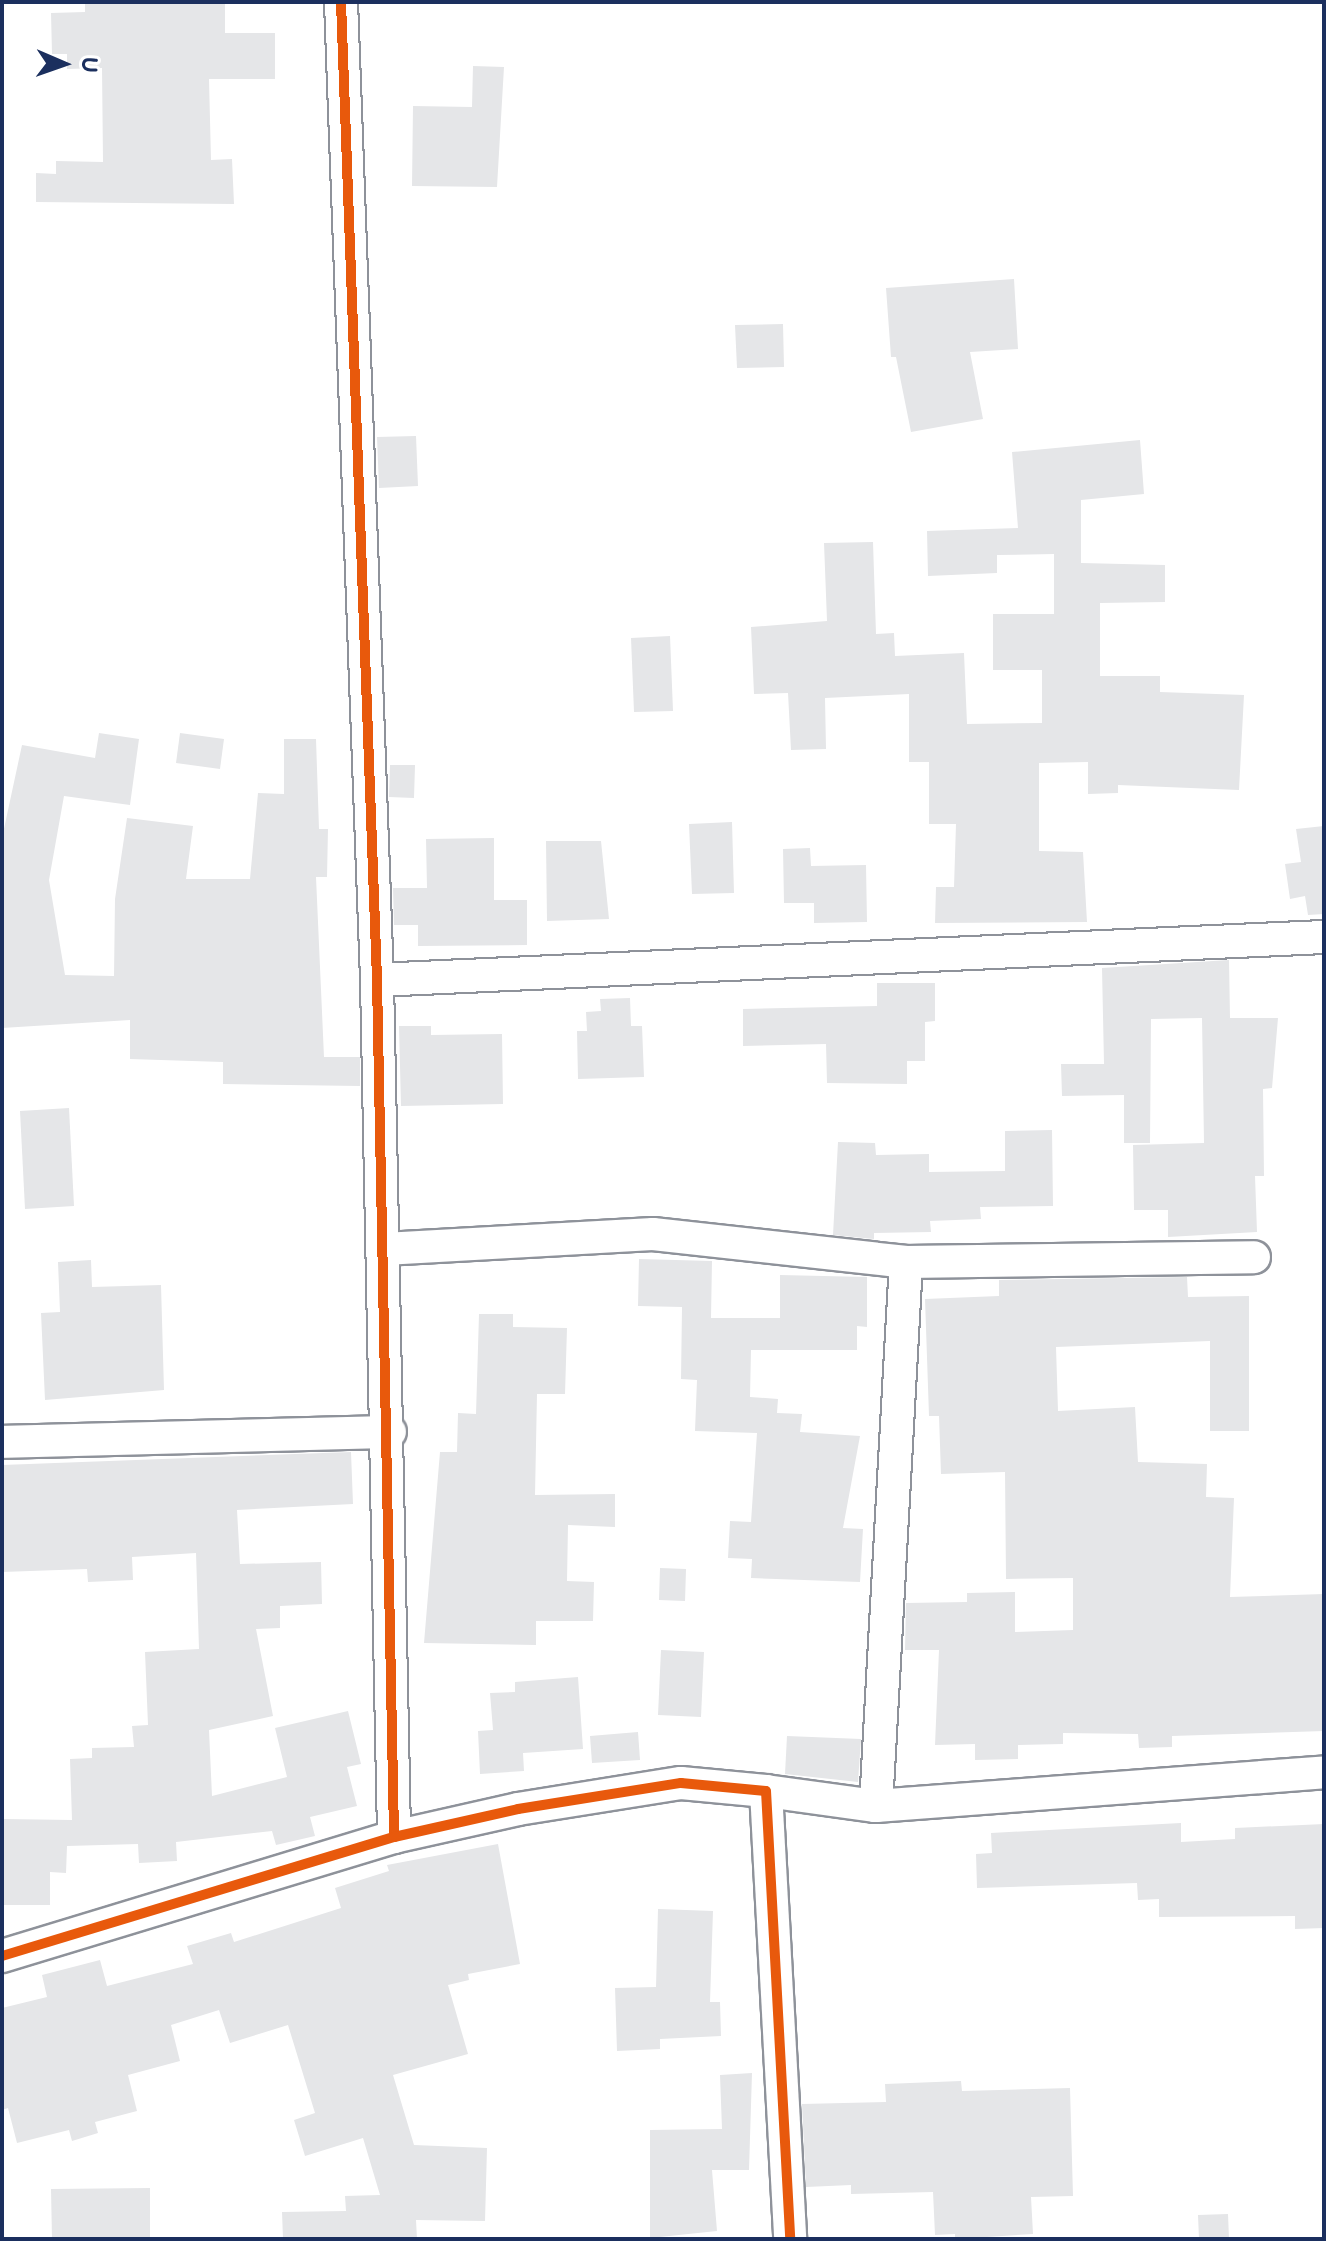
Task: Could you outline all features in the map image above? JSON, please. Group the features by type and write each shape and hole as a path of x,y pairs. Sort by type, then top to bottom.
{"street":[{"path":"341,2 377,980 390,1432 394,1837"},
{"path":"377,980 1324,937"},
{"path":"384,1249 653,1234 906,1262 1254,1257"},
{"path":"876,1806 906,1262"},
{"path":"2,1442 390,1432"},
{"path":"2,1956 394,1837 623,1790 681,1783 876,1806 1324,1772"},
{"path":"766,1791 790,2239"}],"building":[{"path":"85,2 225,2 225,33 275,33 275,79 209,79 211,160 232,159 234,204 36,202 36,173 56,174 56,161 103,162 102,68 67,69 67,54 52,54 51,13 85,12"},
{"path":"473,66 504,67 497,187 412,186 413,106 472,107"},
{"path":"1014,279 1018,349 970,352 983,419 911,432 896,357 891,357 886,288"},
{"path":"783,324 784,367 737,368 735,325"},
{"path":"416,436 418,486 379,488 377,437"},
{"path":"1140,440 1144,494 1081,500 1081,563 1165,565 1165,602 1100,603 1100,676 1160,676 1160,692 1244,695 1239,790 1118,785 1118,793 1088,794 1088,762 1039,763 1039,851 1083,852 1087,922 935,923 936,887 954,887 956,824 929,824 929,762 909,762 909,694 825,698 826,749 791,750 788,693 754,694 751,627 827,621 824,543 873,542 876,634 894,633 895,656 964,653 967,724 1042,723 1042,670 993,670 993,614 1054,614 1054,554 997,555 997,573 928,576 927,531 1018,528 1012,452"},
{"path":"670,636 673,711 634,712 631,638"},
{"path":"99,733 139,739 130,805 64,796 49,880 65,975 114,976 115,899 127,818 193,826 186,879 250,879 258,793 284,794 284,739 316,739 319,829 328,829 327,877 316,877 324,1057 360,1057 360,1086 223,1084 223,1062 130,1059 130,1020 2,1028 2,838 22,745 95,758"},
{"path":"180,733 224,739 220,769 176,763"},
{"path":"390,765 415,765 414,798 389,797"},
{"path":"732,822 734,893 692,894 689,824"},
{"path":"1324,826 1324,914 1308,915 1305,896 1290,899 1285,864 1301,862 1296,829"},
{"path":"494,838 494,900 527,900 527,945 418,946 418,925 394,925 393,888 427,888 426,839"},
{"path":"546,841 601,841 609,919 547,921"},
{"path":"810,848 811,866 866,865 867,922 814,923 814,903 784,903 783,849"},
{"path":"1229,960 1230,1018 1278,1018 1272,1088 1263,1089 1264,1176 1255,1176 1257,1232 1168,1237 1168,1210 1134,1210 1133,1145 1204,1143 1202,1018 1151,1019 1150,1143 1124,1143 1124,1095 1062,1096 1061,1064 1104,1064 1102,968"},
{"path":"877,983 935,983 935,1021 925,1022 925,1061 907,1061 907,1084 827,1083 826,1044 743,1046 743,1009 877,1006"},
{"path":"630,998 631,1026 642,1026 644,1077 578,1079 577,1031 587,1031 586,1012 601,1011 600,999"},
{"path":"399,1026 431,1026 431,1035 502,1034 503,1104 401,1106"},
{"path":"69,1108 74,1206 25,1209 20,1111"},
{"path":"1052,1130 1053,1206 980,1207 981,1219 930,1221 931,1232 874,1233 874,1239 833,1235 838,1142 875,1143 876,1155 929,1154 929,1172 1005,1171 1005,1131"},
{"path":"639,1259 712,1261 711,1318 780,1318 780,1275 867,1277 867,1327 857,1326 857,1350 751,1350 750,1397 778,1399 777,1413 802,1414 800,1432 860,1436 843,1528 863,1529 860,1582 751,1578 752,1559 728,1558 730,1521 751,1522 757,1433 695,1431 697,1380 681,1379 682,1307 638,1306"},
{"path":"91,1260 92,1287 161,1285 164,1390 45,1400 41,1313 60,1312 58,1262"},
{"path":"1187,1277 1188,1297 1249,1296 1249,1431 1210,1431 1210,1341 1056,1347 1058,1411 1135,1407 1138,1462 1207,1464 1206,1497 1234,1498 1230,1597 1324,1594 1324,1731 1172,1736 1172,1747 1139,1748 1138,1734 1063,1733 1063,1744 1018,1745 1018,1759 975,1760 975,1744 935,1745 939,1650 905,1650 906,1603 967,1602 967,1593 1015,1592 1015,1632 1073,1630 1073,1578 1006,1579 1005,1472 941,1474 939,1416 929,1416 925,1299 999,1296 999,1280"},
{"path":"479,1314 513,1314 513,1327 567,1328 565,1394 537,1394 535,1495 615,1494 615,1527 568,1525 567,1581 594,1582 593,1621 536,1621 536,1645 424,1643 440,1452 457,1452 458,1413 476,1414"},
{"path":"351,1452 353,1504 237,1510 240,1564 321,1562 322,1604 280,1606 280,1628 256,1629 273,1716 209,1730 212,1796 287,1777 275,1728 348,1711 361,1764 347,1767 357,1806 310,1817 315,1836 276,1845 272,1831 176,1842 177,1861 139,1863 138,1844 67,1846 66,1873 50,1872 50,1905 2,1905 3,1819 72,1820 70,1759 92,1758 92,1748 134,1747 132,1726 148,1725 145,1652 199,1649 196,1553 132,1557 133,1580 88,1582 87,1569 2,1572 2,1465"},
{"path":"660,1568 686,1569 685,1601 659,1600"},
{"path":"661,1650 704,1652 701,1717 658,1715"},
{"path":"578,1677 583,1749 523,1753 524,1771 480,1774 478,1731 493,1730 490,1693 515,1692 515,1682"},
{"path":"638,1732 640,1760 592,1763 590,1736"},
{"path":"787,1736 861,1739 858,1782 785,1774"},
{"path":"1181,1823 1181,1842 1235,1839 1235,1828 1324,1824 1324,1928 1295,1929 1295,1916 1159,1917 1159,1899 1138,1900 1137,1883 977,1888 976,1854 992,1853 991,1833"},
{"path":"498,1844 520,1964 468,1974 469,1980 448,1985 468,2054 393,2075 414,2145 487,2148 485,2221 416,2220 417,2239 283,2239 282,2212 346,2211 345,2196 380,2195 363,2138 305,2156 294,2120 315,2113 288,2025 230,2043 219,2010 171,2025 180,2061 128,2075 137,2111 95,2122 98,2133 72,2141 69,2130 17,2143 8,2108 2,2110 2,2008 47,1997 42,1975 100,1960 107,1986 193,1964 187,1946 231,1933 234,1942 341,1908 335,1888 389,1871 387,1865"},
{"path":"658,1909 713,1911 710,2002 720,2002 721,2036 660,2039 660,2049 617,2051 615,1988 656,1987"},
{"path":"752,2073 749,2170 712,2170 717,2231 650,2238 650,2130 722,2129 720,2075"},
{"path":"961,2081 962,2091 1070,2088 1073,2196 1031,2197 1033,2234 955,2239 955,2234 935,2235 933,2192 851,2194 851,2185 806,2187 802,2104 886,2102 885,2084"},
{"path":"150,2188 150,2239 52,2239 51,2189"},
{"path":"1228,2214 1229,2239 1199,2239 1198,2215"}],"cycle path":[{"path":"341,2 377,980 394,1837"},
{"path":"2,1956 394,1837 518,1809 681,1783 766,1791 790,2239"}]}
